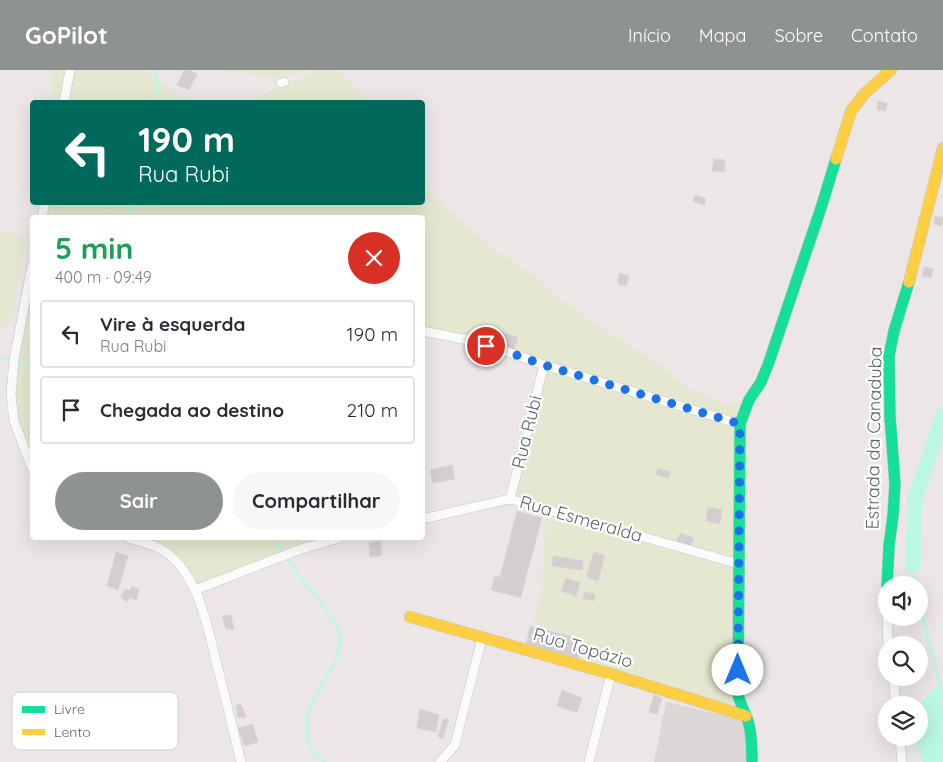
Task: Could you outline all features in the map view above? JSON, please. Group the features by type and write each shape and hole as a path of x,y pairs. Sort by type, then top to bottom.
{"street":[{"path":"64,100 70,70"},
{"path":"752,762 751,734 738,694 740,424 749,400 761,382 768,365 821,208 851,111 856,101 891,70"},
{"name":"Estrada da Canaduba","path":"887,576 889,546 894,515 889,408 889,356 943,148"},
{"path":"30,276 14,360 11,394 14,421 30,463"},
{"path":"425,332 468,340 740,424"},
{"name":"Rua Rubi","path":"510,499 544,365"},
{"name":"Rua Esmeralda","path":"425,518 510,499 739,564"},
{"path":"135,540 155,546 172,556 196,590 206,622 241,762"},
{"path":"196,590 301,549 332,540"},
{"name":"Rua Topázio","path":"410,618 612,674 746,716"},
{"path":"440,762 455,745 482,638"},
{"path":"589,762 612,674"},
{"path":"901,746 902,762"}],"shaded area":[{"path":"51,70 143,70 186,100 53,100"},
{"path":"216,70 303,70 283,78"},
{"path":"317,70 338,70 369,100 253,100"},
{"path":"425,188 486,244 531,274 596,325 659,364 685,387 726,405 749,400 740,424 739,564 514,497 544,365 425,333 425,215 39,215 41,205 425,205"},
{"path":"0,229 26,238 10,322 0,329"},
{"path":"30,272 30,463 14,421 11,394"},
{"path":"546,518 735,565 734,709 580,660 582,639 533,623 542,593"},
{"path":"133,540 308,540 199,584 172,556"},
{"path":"943,681 943,762 923,762 918,746 928,746 927,696"},
{"path":"666,702 745,720 747,762 654,762"}],"building":[{"path":"184,70 197,74 189,90 177,85"},
{"path":"878,101 887,103 886,111 877,110"},
{"path":"714,159 725,160 724,172 712,171"},
{"path":"695,195 706,199 704,205 693,201"},
{"path":"935,216 943,218 942,226 934,224"},
{"path":"924,267 933,269 931,278 922,276"},
{"path":"619,273 629,276 626,286 618,284"},
{"path":"497,331 518,337 514,349 493,343"},
{"path":"452,465 455,479 433,483 430,470"},
{"path":"658,468 670,472 668,478 656,474"},
{"path":"708,507 722,510 720,524 706,521"},
{"path":"517,511 542,518 524,584 500,577"},
{"path":"680,533 694,538 691,546 677,541"},
{"path":"380,541 382,554 370,557 369,543"},
{"path":"116,552 128,556 118,590 107,586"},
{"path":"594,552 605,555 598,581 586,577"},
{"path":"553,556 583,561 582,570 552,566"},
{"path":"495,576 524,584 521,598 491,590"},
{"path":"566,578 580,583 576,596 561,591"},
{"path":"132,586 139,589 136,601 130,597 127,602 120,597 126,589 130,591"},
{"path":"584,592 595,594 594,601 583,599"},
{"path":"231,615 234,629 226,629 222,616"},
{"path":"530,626 582,639 578,658 526,645"},
{"path":"562,690 582,698 577,713 557,706"},
{"path":"654,695 662,698 657,714 649,712"},
{"path":"241,704 246,717 238,718 236,705"},
{"path":"420,709 439,715 436,732 417,728"},
{"path":"443,719 449,719 443,738 438,737"},
{"path":"253,724 258,742 245,746 238,728"}],"waterway":[{"path":"155,70 160,100"},
{"path":"126,215 132,205"},
{"path":"0,358 11,360"},
{"path":"16,361 30,364"},
{"path":"913,565 915,499 943,415"},
{"path":"275,540 283,553"},
{"path":"287,557 339,630 339,652 308,711 307,718 307,734 311,748 325,762"},
{"path":"925,626 940,686"}],"traffic: fast":[{"path":"752,762 752,742 749,726 738,694 740,424 749,400 761,382 768,365 836,159"},
{"path":"887,576 895,484 890,417 889,356 894,331 909,282"}],"traffic: slow":[{"path":"836,159 851,111 864,94 891,70"},
{"path":"909,282 943,148"},
{"path":"410,617 611,674 746,716"}],"route":[{"path":"486,346 740,424 738,670"}]}
